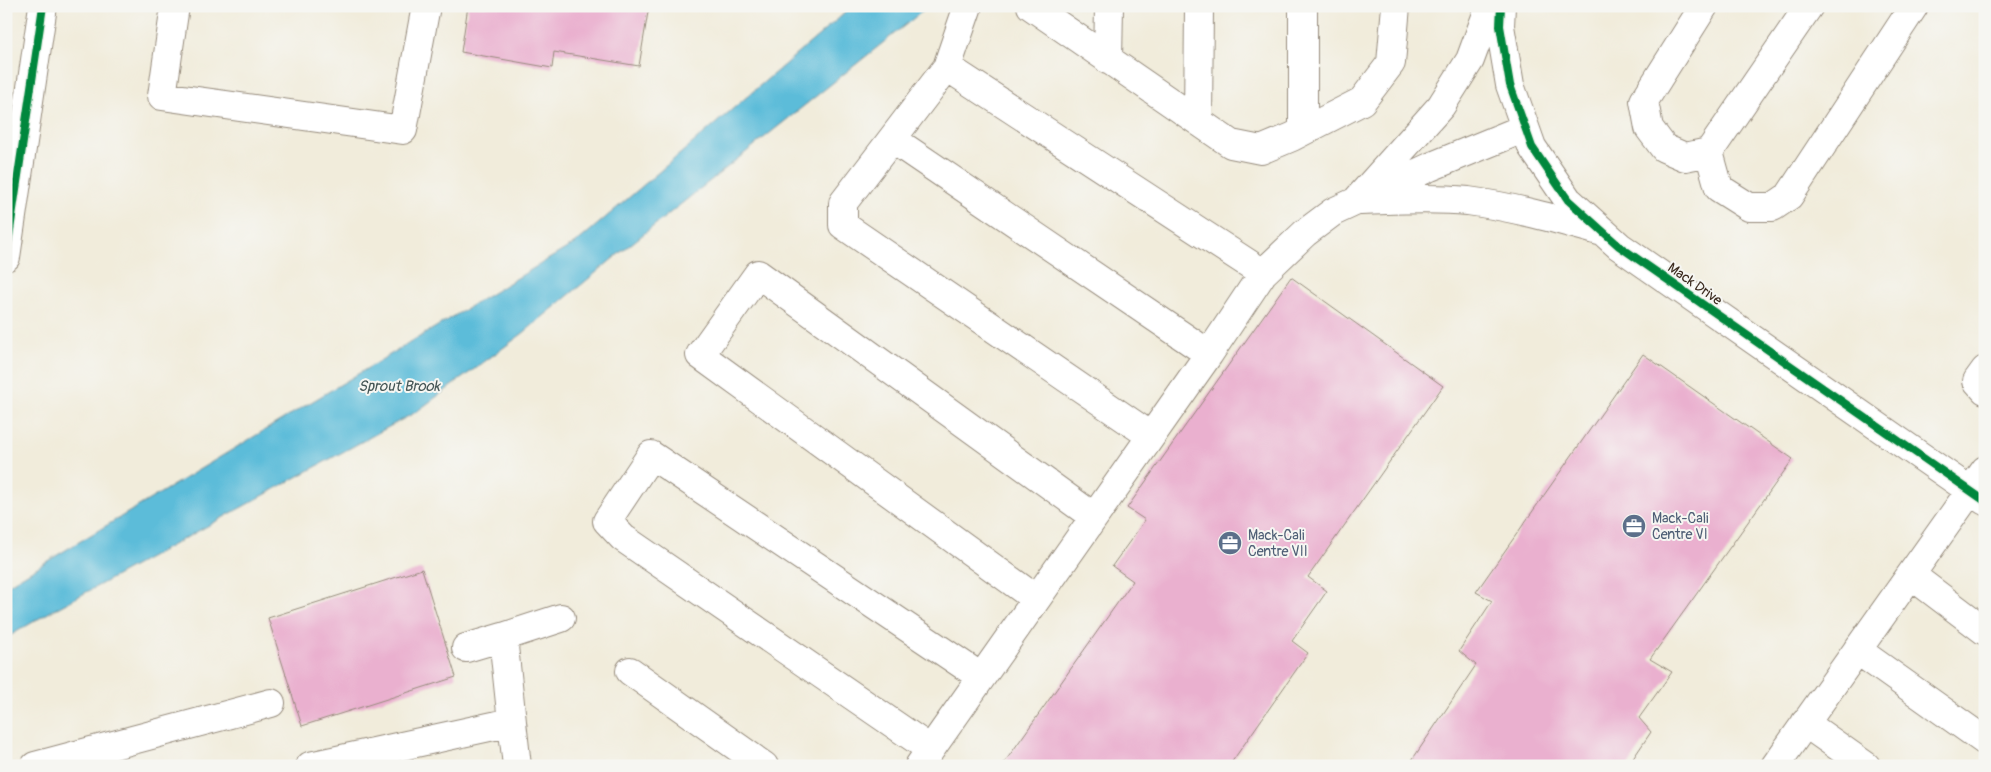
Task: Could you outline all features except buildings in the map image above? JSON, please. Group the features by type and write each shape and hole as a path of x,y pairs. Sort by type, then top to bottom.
{"street":[{"path":"6,257 42,6"},
{"path":"175,6 162,96 403,130 426,6"},
{"path":"968,6 947,67 843,203 843,226 1151,436"},
{"path":"1031,6 1231,144 1261,150 1362,101 1390,63 1396,6"},
{"path":"1108,60 1109,6"},
{"path":"1198,121 1199,6"},
{"path":"1303,131 1304,6"},
{"path":"1356,201 1441,106 1470,60 1490,6"},
{"name":"Mack Drive","path":"1501,6 1500,26 1510,85 1532,147 1568,200 1619,246 1980,487"},
{"path":"1704,6 1644,101 1649,128 1664,148 1685,156 1709,152 1809,6"},
{"path":"1709,152 1719,188 1749,208 1773,207 1789,196 1914,6"},
{"path":"947,67 1263,273"},
{"path":"981,677 651,455 607,522 623,538 924,757 981,677 1209,354 1263,273 1305,233 1334,212 1430,167 1525,128"},
{"path":"892,139 1209,354"},
{"path":"1356,201 1417,199 1467,201 1526,210 1604,232"},
{"path":"1036,599 700,355 758,274 1094,517"},
{"path":"1985,370 1978,381 1985,390"},
{"path":"1775,766 1911,575 1980,487"},
{"path":"1911,575 1985,631"},
{"path":"466,648 561,618"},
{"path":"503,637 517,766"},
{"path":"1857,650 1985,741"},
{"path":"630,671 764,766"},
{"path":"35,766 270,703"},
{"path":"310,766 512,722"},
{"path":"1805,724 1866,766"}],"water":[{"name":"Sprout Brook","path":"853,6 929,6 616,256 522,334 416,412 50,612 6,638 6,586 577,242"}],"cycle path":[{"path":"6,257 43,6"},
{"path":"1501,6 1500,26 1510,85 1532,147 1568,200 1619,246 1985,501"}],"place":[{"name":"Mack-Cali Centre VI","path":"1634,526"},
{"name":"Mack-Cali Centre VII","path":"1230,543"}]}
